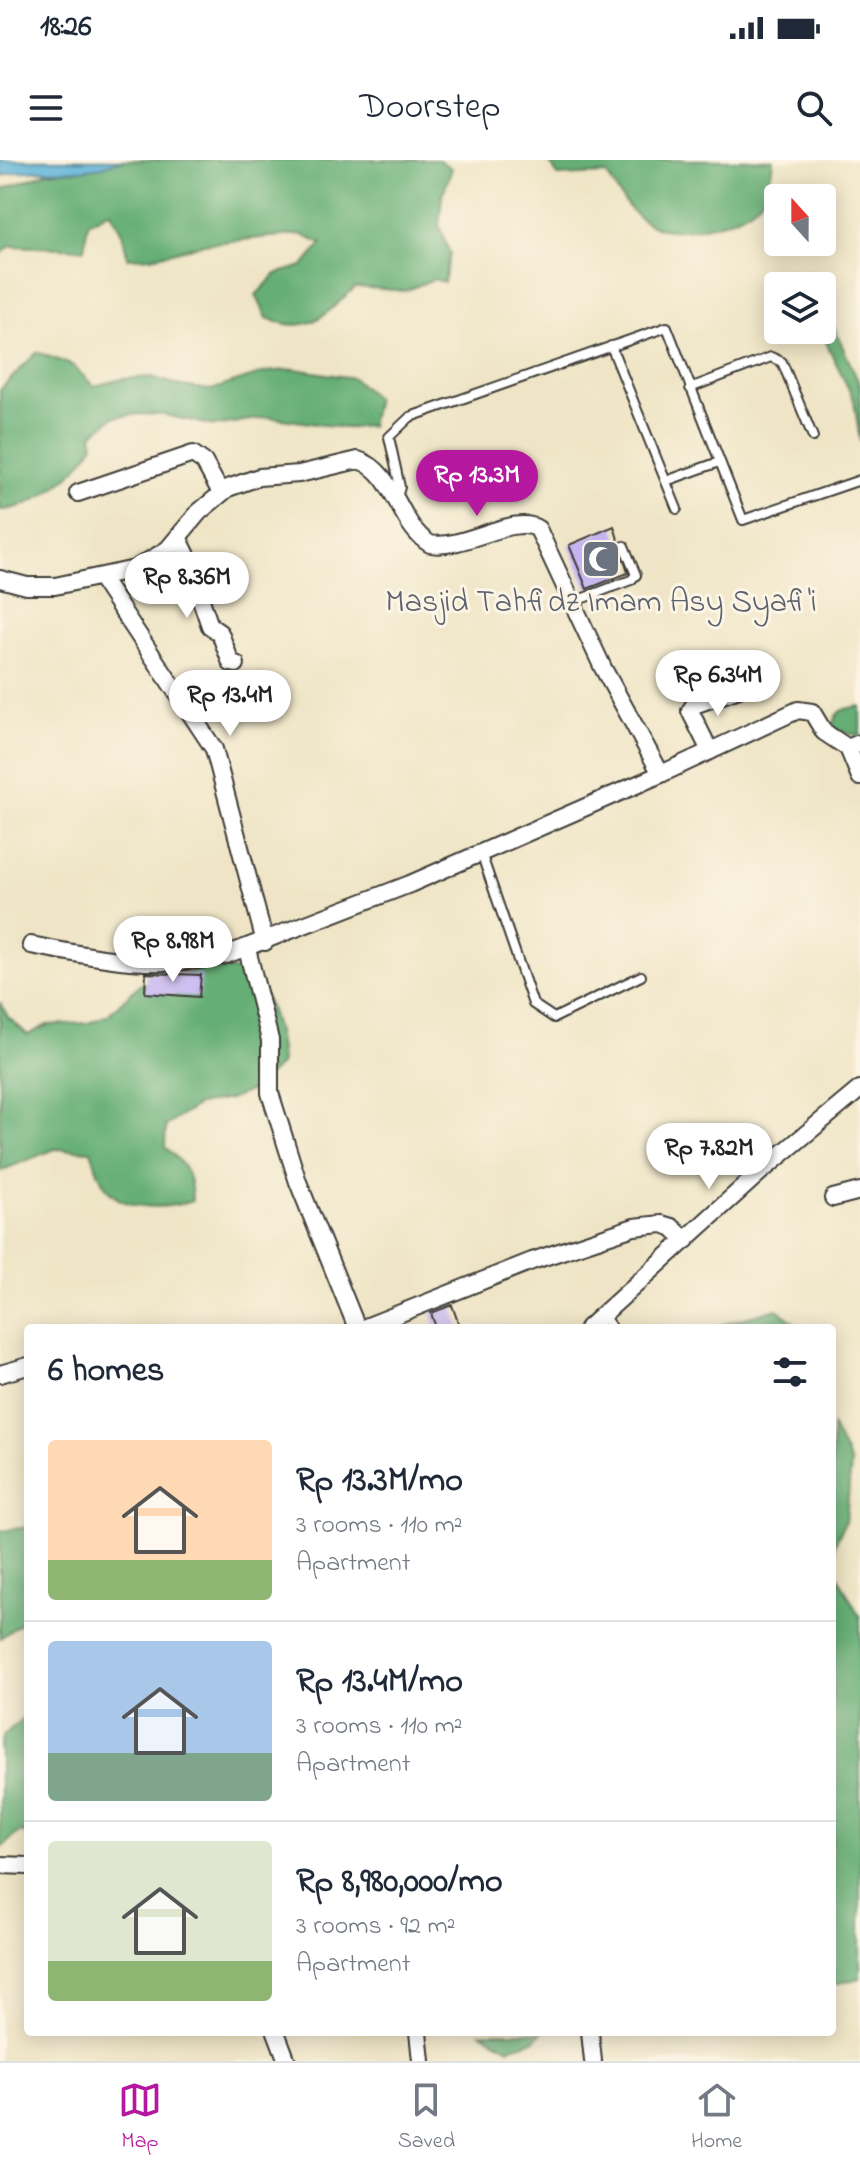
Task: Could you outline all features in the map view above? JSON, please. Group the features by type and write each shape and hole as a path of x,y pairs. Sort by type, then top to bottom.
{"street":[{"path":"78,493 193,454 204,462 221,493"},
{"path":"0,579 39,586 135,569 179,539 199,512 221,493 259,477 299,474 358,460 377,472 416,534 439,546 460,544 518,524 533,525 543,535 603,668 661,774"},
{"path":"179,539 203,588 201,600 210,626 220,633 231,663 236,664"},
{"path":"100,577 214,749 265,942"},
{"path":"710,751 690,711 694,705 739,689"},
{"path":"31,945 152,964 202,961 247,949 481,853 806,710 812,712 831,739 854,745 860,777"},
{"path":"247,949 270,1040 270,1093 298,1182 355,1324"},
{"path":"608,1321 686,1240 759,1173 860,1089"},
{"path":"833,1198 860,1191"},
{"path":"373,1324 532,1261 634,1227 662,1224 672,1227 686,1240"},
{"path":"0,1374 24,1367"},
{"path":"0,1865 24,1866"},
{"path":"278,2036 287,2061"},
{"path":"418,2036 421,2061"},
{"path":"590,2036 593,2061"}],"lane":[{"path":"395,501 400,487 389,437 410,417 667,327 743,520 860,480"},
{"path":"611,346 677,509"},
{"path":"690,388 771,357 782,362 813,437"},
{"path":"666,481 719,462"},
{"path":"573,602 631,580 636,575 624,546"},
{"path":"481,853 533,1004 554,1018 641,976"},
{"path":"744,1139 759,1173"}],"green space":[{"path":"117,160 439,160 452,169 442,197 439,225 450,254 444,282 433,279 406,291 356,287 316,320 295,325 267,318 256,295 276,274 303,266 322,244 300,234 203,244 153,257 128,258 122,233 110,211 88,223 84,249 10,246 0,255 0,190 48,172 79,170"},
{"path":"548,160 773,160 769,184 764,184 764,194 756,205 736,217 694,229 656,227 640,218 621,197 607,174 558,176"},
{"path":"836,332 860,385 860,442 854,400 827,344 836,344"},
{"path":"37,352 72,365 94,386 122,379 152,377 181,386 211,390 266,372 295,369 353,378 376,398 370,426 345,428 268,417 215,426 164,415 114,417 92,434 94,445 66,479 41,497 0,510 0,390"},
{"path":"860,706 860,736 839,731 833,725 839,712"},
{"path":"200,969 244,973 261,989 272,1013 281,1064 252,1090 234,1098 198,1105 166,1126 165,1147 186,1171 192,1201 157,1207 122,1200 112,1194 103,1182 91,1151 55,1149 0,1171 0,1002 8,1017 28,1035 47,1025 88,1023 108,1015 139,985"},
{"path":"777,1309 796,1324 723,1324"},
{"path":"836,1433 851,1464 846,1520 836,1542"},
{"path":"24,1528 24,1621 0,1638 0,1531"},
{"path":"836,1573 860,1617 860,1978 836,1984"},
{"path":"24,1717 24,1833 19,1832 0,1849 0,1748 3,1736"},
{"path":"488,2036 538,2036 535,2040 509,2048"}],"water":[{"path":"0,160 123,160 86,169 30,171 0,177"}],"building":[{"name":"Masjid Tahfidz Imam Asy Syafi'i","path":"614,526 628,573 587,589 569,545"},
{"path":"146,973 201,975 199,997 145,993"},
{"path":"452,1305 459,1324 435,1324 431,1313"}],"place":[{"name":"Masjid Tahfidz Imam Asy Syafi'i","path":"601,559"}]}
